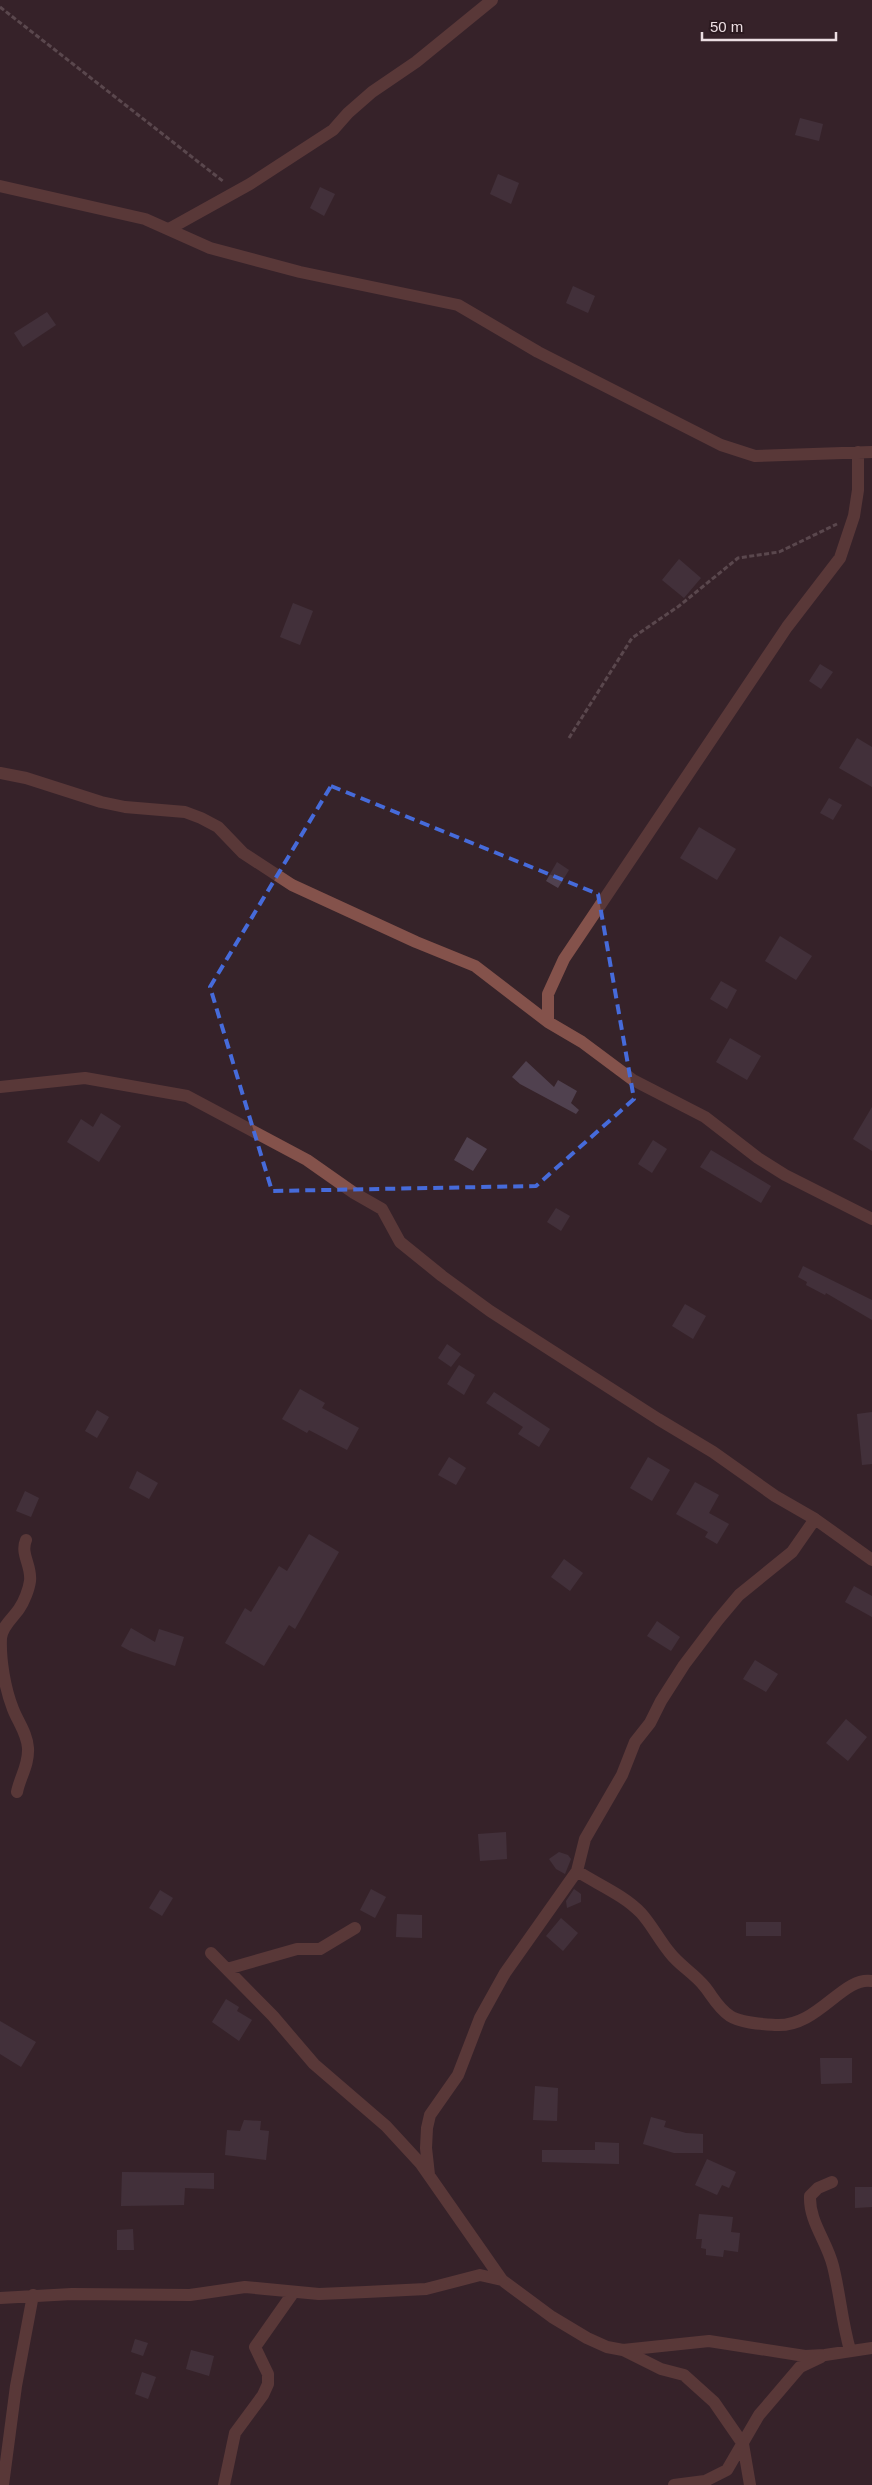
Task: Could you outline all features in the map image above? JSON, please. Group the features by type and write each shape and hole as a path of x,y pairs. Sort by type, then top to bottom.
{"street":[{"path":"169,229 237,192 334,130 348,113 372,92 416,62 492,0"},
{"path":"0,186 145,219 210,248 264,263 458,306 538,352 721,445 755,456 872,452"},
{"path":"548,1022 548,994 564,959 782,634 840,558 854,516 858,490 858,452"},
{"path":"0,773 26,778 101,802 125,807 184,812 201,818 218,827 243,853 292,885 416,942 475,966 548,1022 582,1042 633,1080 705,1117 758,1158 785,1176 872,1219"},
{"path":"0,1087 85,1078 187,1096 307,1160 354,1193 382,1209 400,1242 490,1311 713,1452 776,1496 816,1519 872,1560"},
{"path":"429,2175 426,2128 430,2114 458,2075 480,2018 506,1973 577,1872 585,1839 622,1775 635,1742 650,1723 661,1701 684,1665 739,1595 792,1552 816,1519"},
{"path":"17,1792 26,1769 28,1747 24,1732 5,1687 1,1639 12,1616 19,1609 29,1586 30,1575 23,1548 26,1540"},
{"path":"577,1872 640,1911 670,1954 706,1987 714,2001 731,2016 743,2020 786,2025 811,2017 843,1991 859,1982 872,1981"},
{"path":"228,1969 297,1949 320,1949 355,1928"},
{"path":"212,1953 274,2016 314,2064 386,2126 421,2164 502,2280 552,2317 587,2338 606,2347 623,2350 708,2341 805,2356 872,2348"},
{"path":"832,2182 818,2188 810,2196 810,2208 833,2265 843,2328 850,2350"},
{"path":"0,2298 72,2294 190,2295 245,2287 264,2287 294,2293 319,2294 426,2289 480,2276 502,2280"},
{"path":"224,2485 235,2433 263,2395 268,2384 268,2374 255,2347 258,2340 294,2293"},
{"path":"3,2485 16,2386 33,2295"},
{"path":"623,2350 661,2369 684,2374 714,2402 743,2444 750,2485"},
{"path":"674,2485 704,2481 727,2470 760,2416 800,2367 825,2355"}],"path":[{"path":"0,7 237,192"},
{"path":"569,738 632,638 679,606 738,558 779,552 854,516"}],"highlighted area":[{"path":"331,786 598,894 634,1099 536,1186 272,1191 210,987"}],"building":[{"path":"800,118 823,124 819,141 795,135"},
{"path":"498,174 519,183 511,204 490,194"},
{"path":"320,187 335,194 324,216 310,208"},
{"path":"573,286 595,296 588,313 566,303"},
{"path":"47,312 56,325 23,347 14,333"},
{"path":"679,559 701,578 684,598 662,580"},
{"path":"293,603 313,611 300,645 280,637"},
{"path":"820,664 833,672 821,689 809,681"},
{"path":"857,738 872,747 872,787 839,768"},
{"path":"829,798 842,805 833,820 820,813"},
{"path":"699,827 736,849 717,880 680,858"},
{"path":"557,862 569,870 558,888 546,881"},
{"path":"780,936 812,956 796,980 765,961"},
{"path":"721,981 737,990 727,1009 710,999"},
{"path":"730,1038 761,1056 747,1080 716,1062"},
{"path":"526,1061 554,1087 558,1080 577,1091 571,1103 579,1110 576,1114 520,1084 512,1077"},
{"path":"872,1107 872,1151 853,1139"},
{"path":"101,1113 121,1126 99,1162 67,1142 81,1119 93,1127"},
{"path":"467,1137 487,1149 473,1171 454,1160"},
{"path":"653,1140 667,1149 652,1173 638,1164"},
{"path":"711,1150 771,1186 761,1203 700,1167"},
{"path":"556,1208 570,1216 561,1231 547,1222"},
{"path":"803,1266 872,1300 872,1320 826,1293 825,1295 806,1285 807,1282 798,1277"},
{"path":"685,1304 706,1316 693,1339 672,1326"},
{"path":"447,1344 461,1354 451,1367 438,1358"},
{"path":"459,1365 475,1375 464,1395 447,1384"},
{"path":"300,1389 325,1403 322,1408 359,1428 347,1450 309,1430 307,1433 282,1419"},
{"path":"494,1392 550,1429 539,1447 518,1434 523,1427 486,1403"},
{"path":"97,1410 109,1417 97,1438 85,1431"},
{"path":"872,1412 872,1464 862,1465 857,1414"},
{"path":"449,1457 466,1468 456,1485 438,1475"},
{"path":"648,1457 670,1470 652,1501 630,1488"},
{"path":"137,1471 158,1483 149,1499 129,1488"},
{"path":"695,1482 719,1495 709,1513 729,1524 717,1544 705,1537 708,1532 676,1514"},
{"path":"25,1491 39,1498 31,1517 16,1511"},
{"path":"309,1534 339,1552 295,1629 289,1625 264,1666 225,1643 245,1608 251,1612 279,1566 287,1571"},
{"path":"564,1559 583,1573 570,1591 551,1577"},
{"path":"854,1586 872,1596 872,1617 845,1602"},
{"path":"657,1621 680,1637 671,1651 647,1636"},
{"path":"131,1628 155,1642 159,1629 184,1637 175,1666 130,1651 121,1646"},
{"path":"755,1660 778,1674 766,1692 743,1679"},
{"path":"846,1719 867,1737 848,1761 826,1743"},
{"path":"506,1832 507,1859 480,1861 478,1834"},
{"path":"559,1852 568,1855 571,1859 565,1874 556,1869 549,1859"},
{"path":"371,1889 386,1897 375,1918 360,1910"},
{"path":"574,1889 581,1894 581,1902 567,1908 566,1901"},
{"path":"160,1890 173,1898 162,1916 149,1908"},
{"path":"397,1914 422,1915 422,1938 396,1937"},
{"path":"561,1918 578,1933 563,1951 546,1936"},
{"path":"746,1922 781,1922 781,1936 746,1936"},
{"path":"226,1999 239,2007 237,2011 252,2020 239,2041 212,2022"},
{"path":"0,2021 36,2042 21,2067 0,2054"},
{"path":"820,2058 852,2058 852,2083 821,2084"},
{"path":"535,2086 558,2088 557,2121 533,2120"},
{"path":"651,2117 666,2121 664,2127 686,2133 703,2134 703,2153 674,2153 643,2144"},
{"path":"244,2120 261,2121 260,2130 269,2131 266,2160 225,2155 227,2130 240,2131"},
{"path":"595,2142 619,2143 619,2164 542,2162 542,2150 595,2150"},
{"path":"707,2159 736,2172 729,2188 722,2185 717,2195 695,2185"},
{"path":"122,2172 214,2173 214,2189 185,2188 184,2205 121,2206"},
{"path":"855,2187 872,2187 872,2207 855,2208"},
{"path":"699,2214 733,2217 731,2232 740,2233 738,2252 724,2250 723,2257 706,2255 706,2249 701,2248 702,2239 696,2239"},
{"path":"133,2229 134,2250 117,2250 117,2230"},
{"path":"135,2339 148,2343 143,2356 131,2352"},
{"path":"191,2350 214,2356 209,2376 186,2369"},
{"path":"142,2372 156,2377 148,2399 135,2394"}]}
